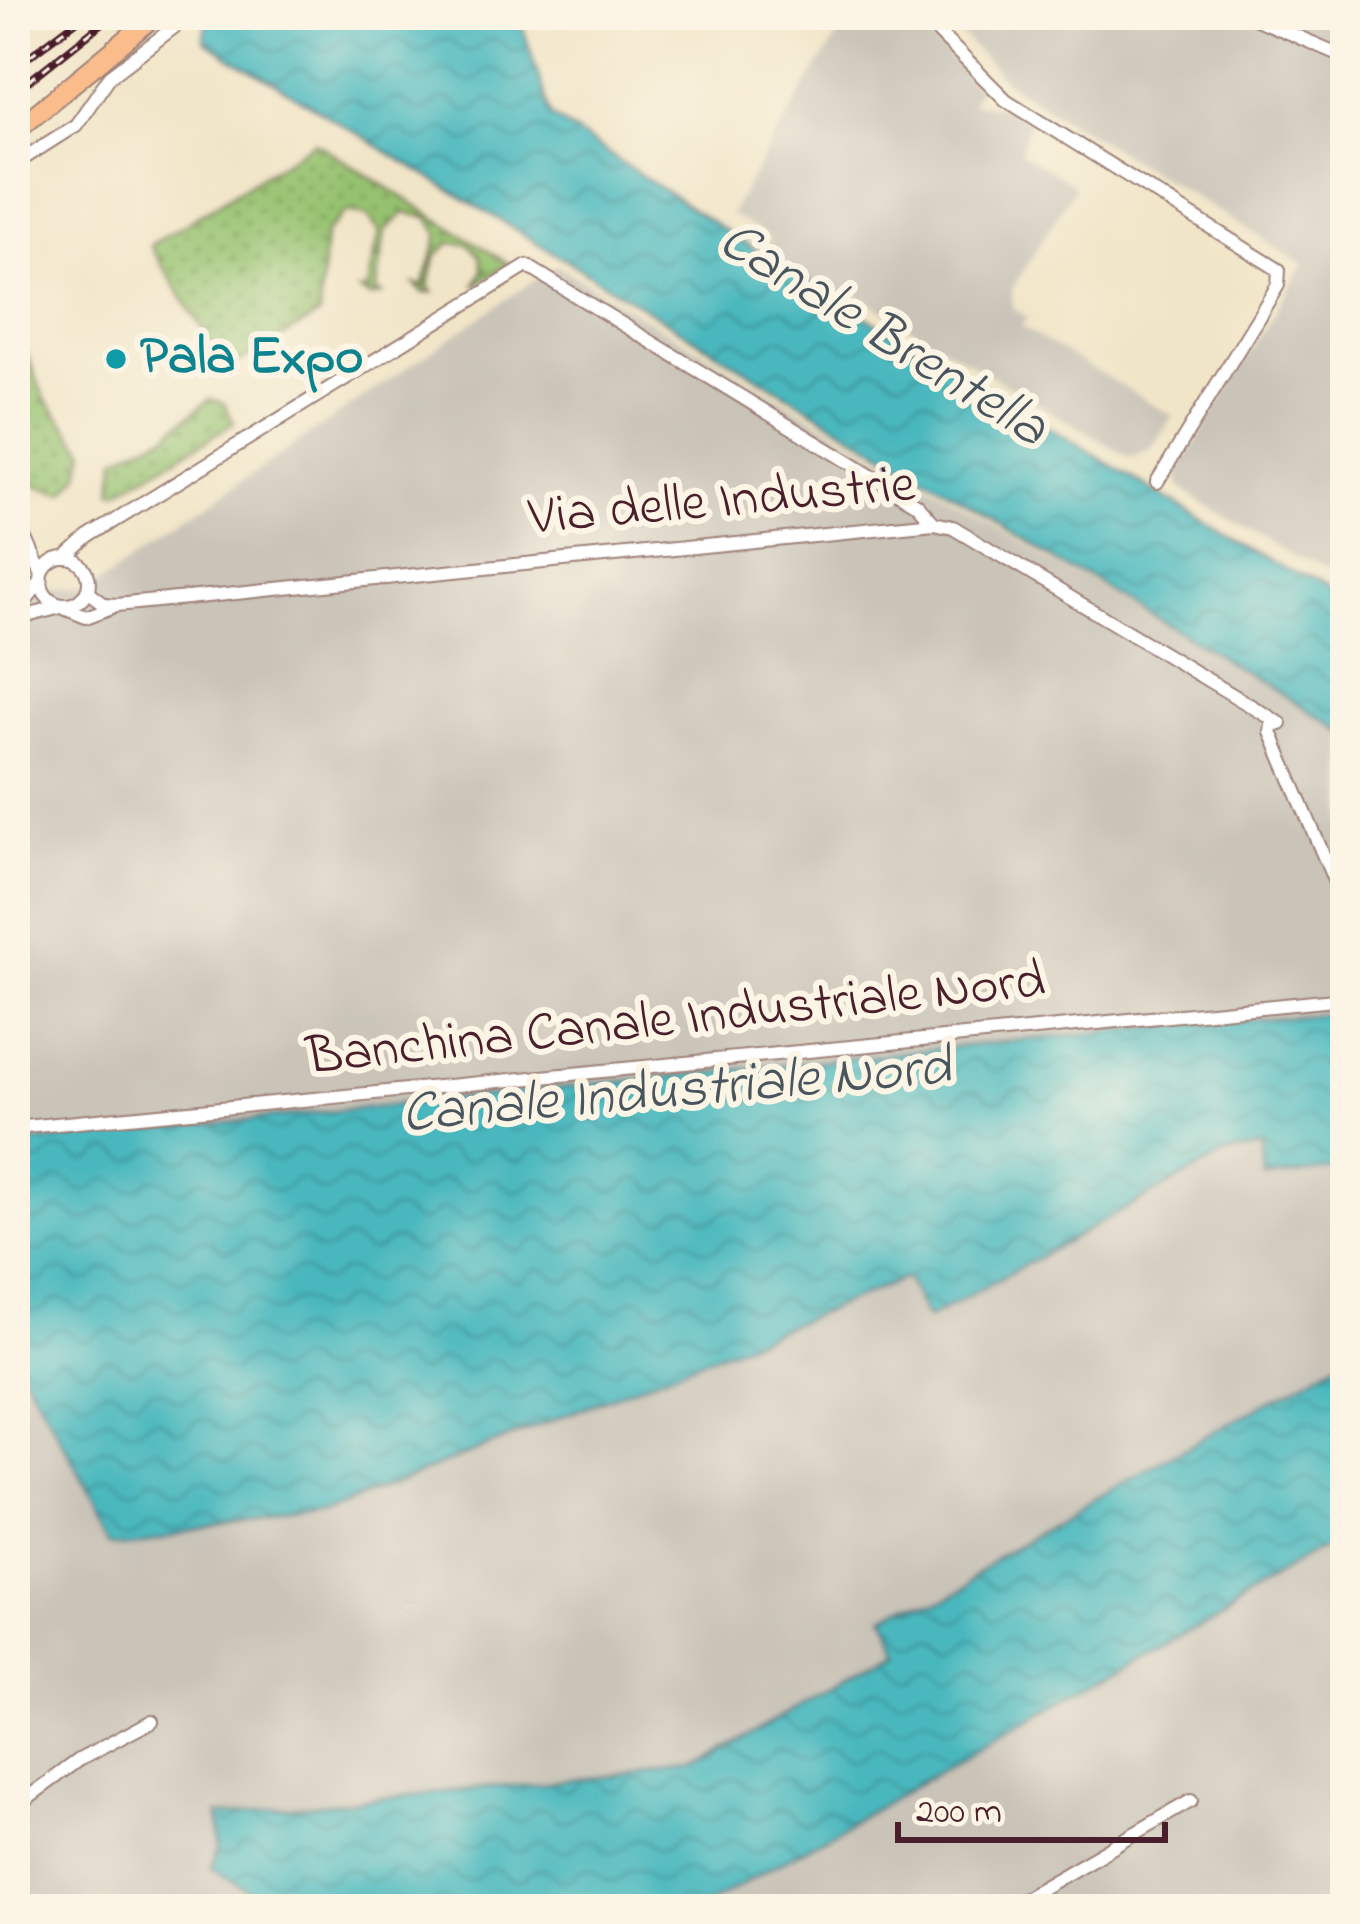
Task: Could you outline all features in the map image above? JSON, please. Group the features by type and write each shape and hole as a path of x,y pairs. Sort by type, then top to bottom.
{"highway":[{"path":"15,118 140,15"},
{"path":"15,131 156,15"}],"street":[{"path":"15,164 76,125 110,76 190,15"},
{"path":"921,15 1006,100 1279,270 1278,285 1157,482"},
{"path":"1247,15 1345,57"},
{"path":"42,578 104,530 527,266 916,504 934,523"},
{"path":"15,514 42,578 63,608 81,603 87,591"},
{"name":"Via delle Industrie","path":"15,617 63,608 86,617 117,605 934,523 953,526 1277,722 1271,732 1345,906"},
{"path":"104,530 82,552 81,567 87,591 104,604 117,605"},
{"path":"29,541 81,567"},
{"name":"Via delle Industrie","path":"15,617 42,578"},
{"name":"Banchina Canale Industriale Nord","path":"15,1128 1345,999"},
{"path":"15,1807 79,1760 152,1721"},
{"path":"1004,1909 1191,1802"}],"shaded area":[{"path":"850,15 911,15 978,89 970,103 998,106 1029,121 1020,153 1075,186 1012,289 1013,309 1027,317 1021,327 1173,416 1152,450 1131,459 855,294 846,304 762,253 771,238 730,214"},
{"path":"941,15 1345,15 1345,590 1180,489 1177,472 1304,264 1008,83"},
{"path":"556,265 1345,732 1345,1013 1196,1022 15,1144 15,596 88,587"},
{"path":"1262,1148 1265,1178 1345,1168 1345,1358 876,1622 893,1652 695,1768 219,1814 221,1847 211,1868 281,1909 15,1909 15,1359 113,1533 907,1278 928,1319 1226,1153"},
{"path":"1345,1540 1345,1909 698,1909"}],"green space":[{"path":"315,142 509,264 474,286 483,271 480,256 468,244 450,243 435,257 428,290 435,292 423,293 415,284 423,286 439,234 428,217 405,213 386,230 376,293 383,294 370,297 360,291 367,291 380,232 367,215 346,212 325,234 319,315 228,369 150,246"},
{"path":"15,340 23,345 45,399 85,450 80,475 64,495 33,485 15,427"},
{"path":"211,399 224,403 234,423 118,493 112,492 117,458 169,432"}],"water":[{"name":"Canale Brentella","path":"218,15 519,15 551,116 738,239 1345,607 1345,732 204,41 207,24"},
{"name":"Canale Industriale Nord","path":"1345,1013 1345,1168 1264,1179 1262,1148 1226,1154 927,1319 906,1278 324,1512 113,1533 15,1359 15,1144 1196,1022"},
{"path":"1345,1358 1345,1540 698,1909 281,1909 211,1868 221,1847 219,1814 694,1768 892,1652 876,1623"}],"railway":[{"path":"15,67 84,15"},
{"path":"15,92 112,15"}],"place":[{"name":"Pala Expo","path":"116,359"}]}
